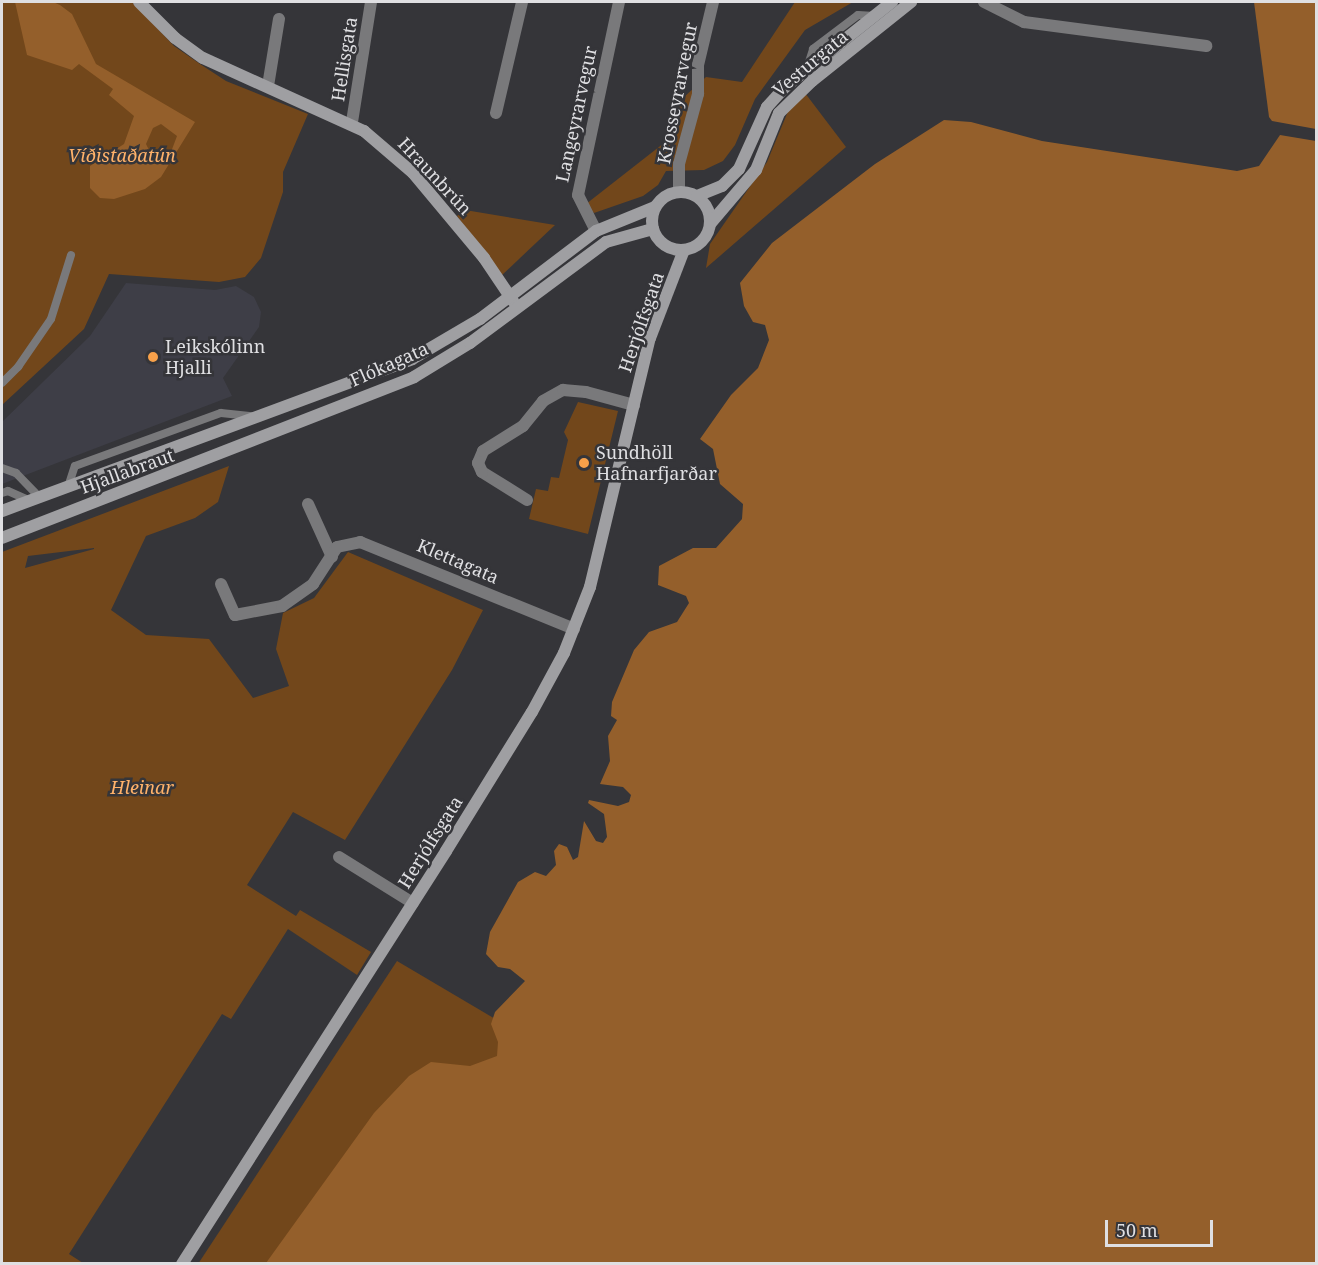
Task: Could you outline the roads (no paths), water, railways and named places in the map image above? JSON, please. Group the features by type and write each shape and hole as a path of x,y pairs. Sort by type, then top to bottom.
{"main road":[{"name":"Hraunbrún","path":"140,2 175,38 203,58 352,122 412,173 484,258 517,307"},
{"name":"Vesturgata","path":"697,196 722,186 733,176 747,156 767,106 807,68 892,2"},
{"name":"Vesturgata","path":"710,224 756,170 779,113 812,81 911,2"},
{"path":"508,295 596,231 655,207 665,196 679,191 697,196 708,208 710,224 702,242 684,250 665,245 653,229 655,207"},
{"path":"517,307 606,242 653,229"},
{"name":"Herjólfsgata","path":"182,1263 413,903 532,712 574,629 602,542 650,338 684,250"},
{"name":"Flókagata","path":"258,417 412,359 462,331 508,295"},
{"name":"Flókagata","path":"264,434 414,376 470,343 517,307"},
{"name":"Hjallabraut","path":"2,511 29,497 258,417"},
{"name":"Hjallabraut","path":"2,538 184,470 264,434"}],"street":[{"name":"Hellisgata","path":"352,122 371,2"},
{"path":"496,113 522,2"},
{"name":"Langeyrarvegur","path":"596,231 578,195 619,2"},
{"name":"Krosseyrarvegur","path":"679,191 679,164 698,94 698,65 713,2"},
{"path":"984,2 1024,22 1206,46"},
{"path":"268,86 279,19"},
{"path":"527,500 482,472 478,463 483,451 524,426 543,401 563,390 586,392 634,405"},
{"path":"308,504 332,558"},
{"name":"Klettagata","path":"221,584 235,615 282,606 313,584 338,547 360,542 377,546 574,629"},
{"path":"339,857 413,903"}],"lane":[{"path":"2,383 18,367 51,319 71,255"},
{"path":"2,468 16,473 29,497"},
{"path":"2,493 9,491 29,497"}],"place":[{"name":"Leikskólinn Hjalli","path":"153,357"},
{"name":"Sundhöll Hafnarfjarðar","path":"584,463"}],"park label":[{"name":"Víðistaðatún","path":"122,155"},
{"name":"Hleinar","path":"142,787"}]}
